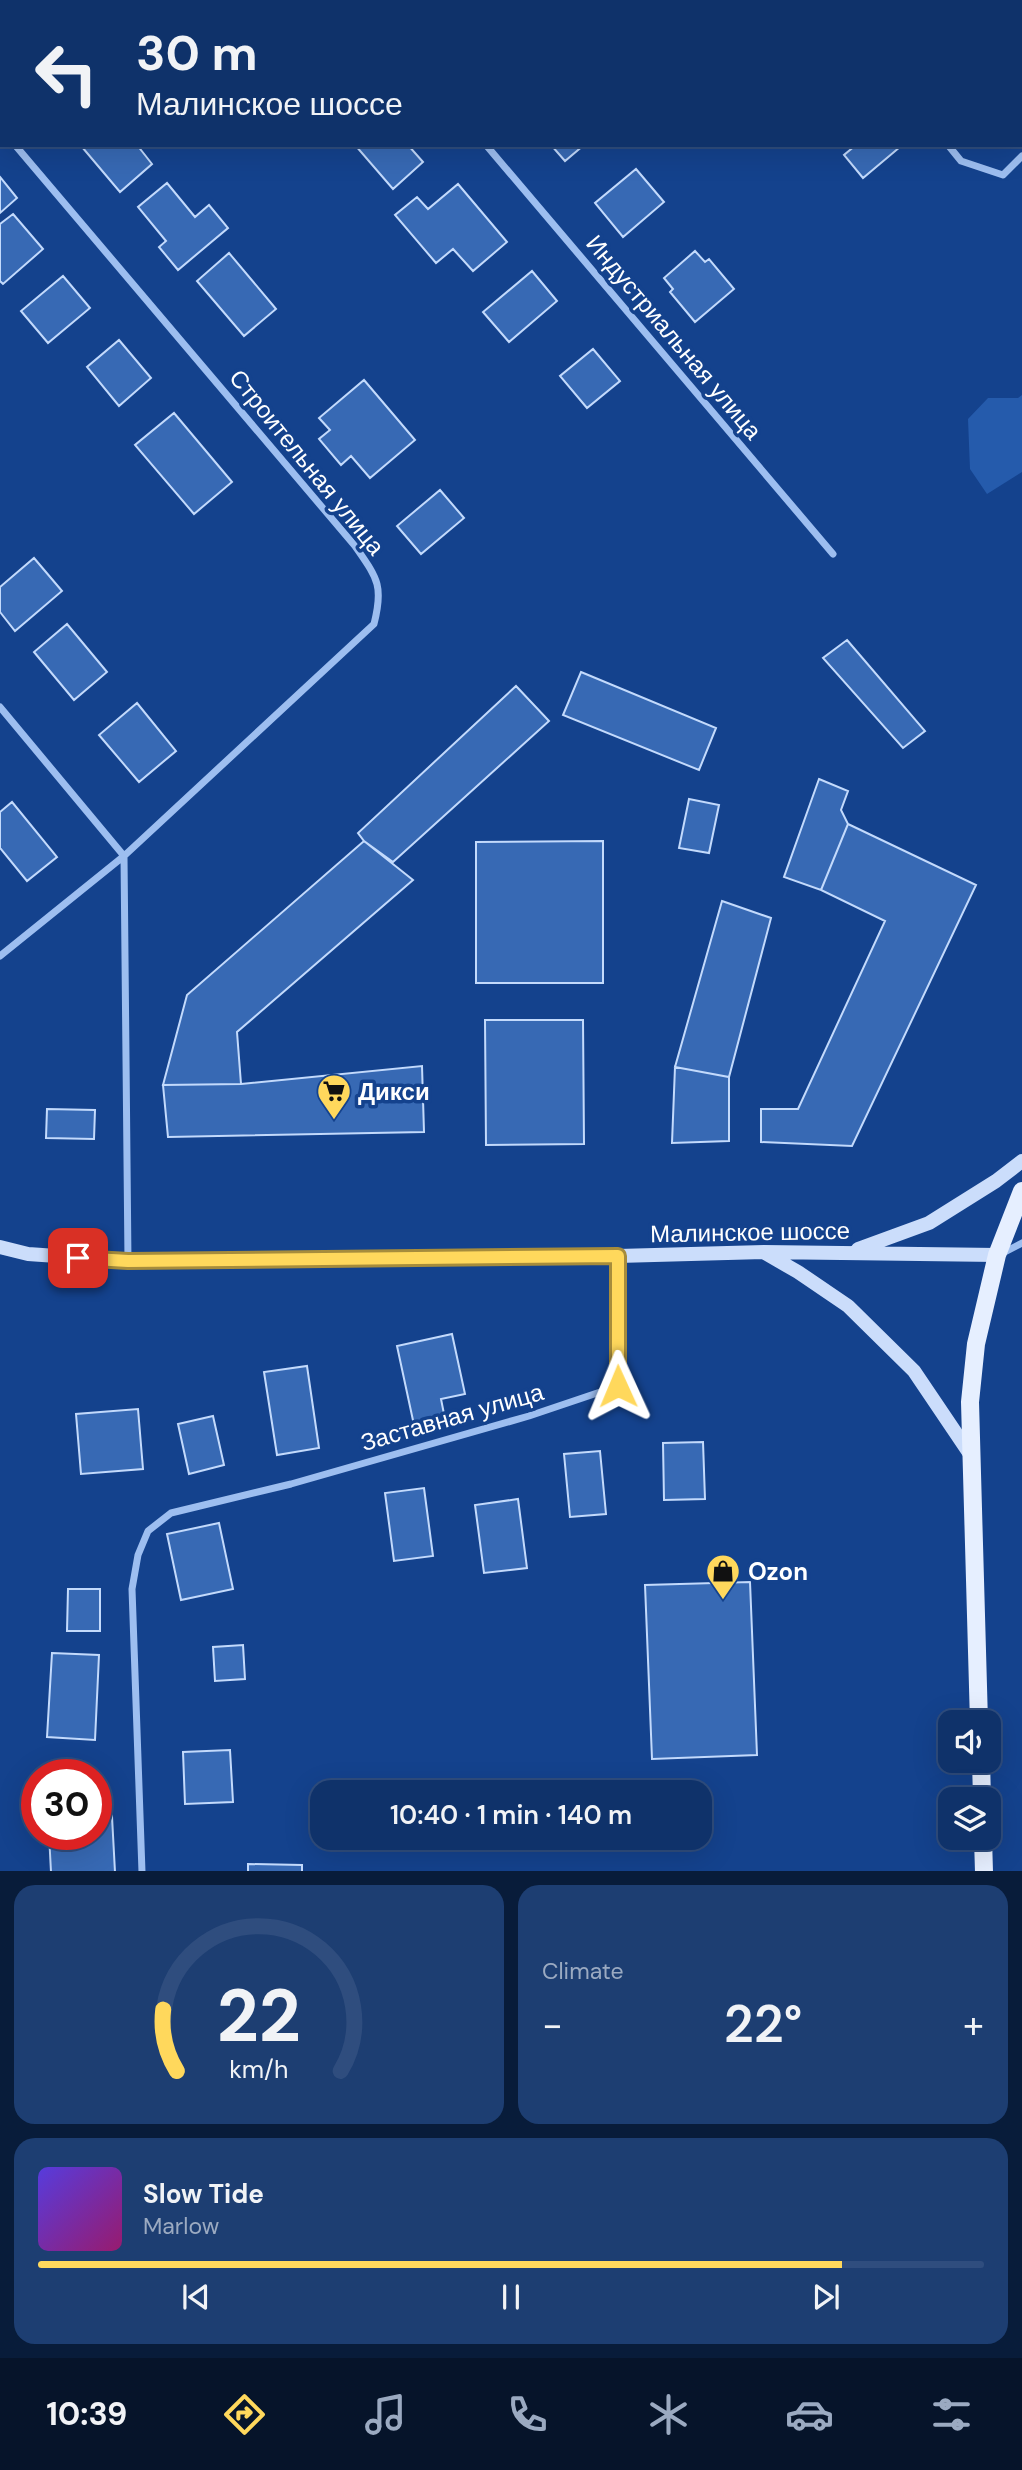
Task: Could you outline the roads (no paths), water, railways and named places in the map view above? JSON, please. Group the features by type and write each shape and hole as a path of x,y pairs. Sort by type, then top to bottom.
{"main road":[{"path":"847,1253 929,1223 986,1188 1022,1161"},
{"path":"979,1710 970,1402 976,1344 997,1255 1022,1191"},
{"name":"Малинское шоссе","path":"0,1247 28,1254 128,1261 764,1252 997,1255"},
{"path":"764,1252 848,1306 914,1371 970,1454"},
{"path":"983,1850 984,1871"}],"street":[{"name":"Строительная улица","path":"0,956 124,856 374,624 380,588 373,572 355,546 17,147"},
{"name":"Индустриальная улица","path":"488,147 833,554"},
{"path":"950,147 961,160 1003,175 1022,156"},
{"path":"0,707 124,856 128,1261"},
{"path":"997,1255 1022,1243"},
{"name":"Заставная улица","path":"142,1871 132,1590 138,1555 148,1531 171,1513 304,1480 529,1416 618,1386 618,1256"}],"place":[{"name":"Дикси","path":"334,1121"},
{"name":"Ozon","path":"723,1601"}]}
